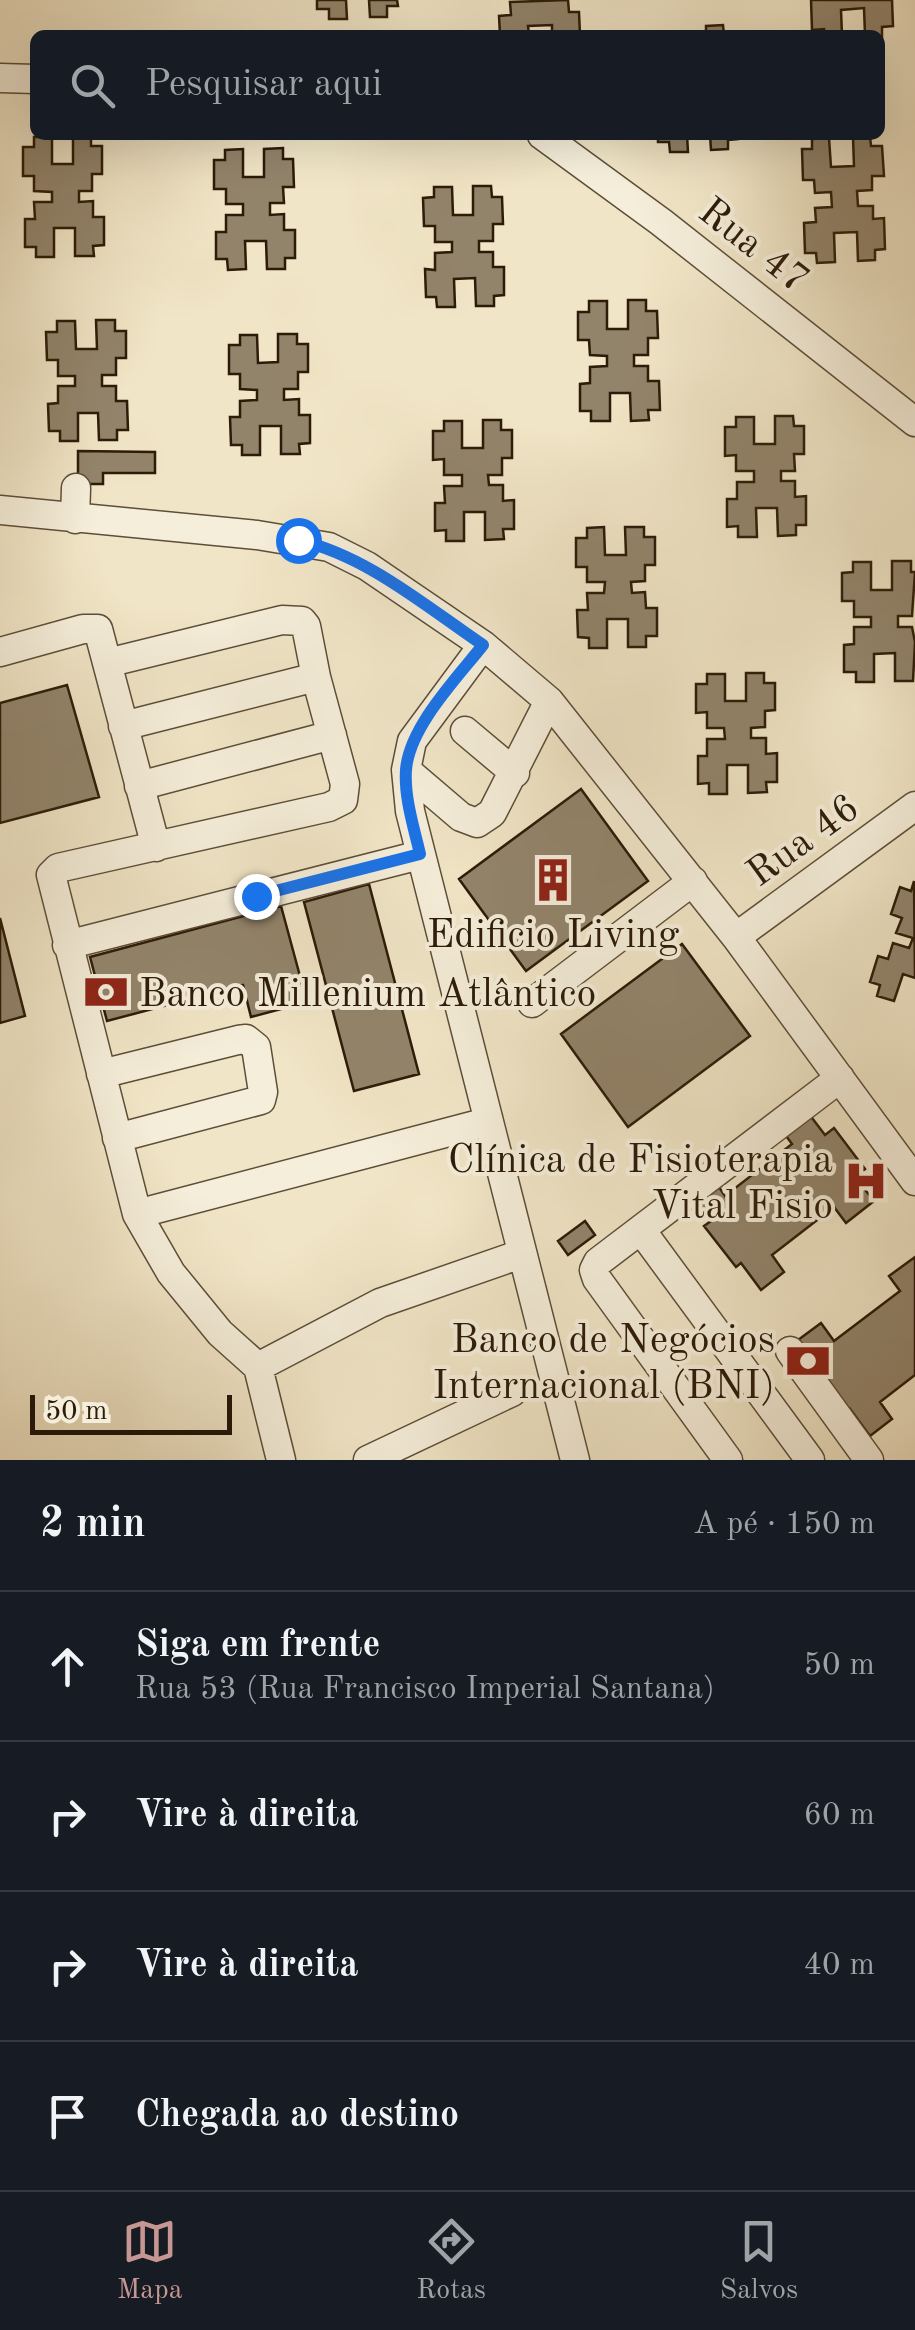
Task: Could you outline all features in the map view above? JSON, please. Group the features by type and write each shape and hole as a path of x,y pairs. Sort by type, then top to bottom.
{"street":[{"path":"0,78 30,79"},
{"name":"Rua 47","path":"549,140 661,222 915,422"},
{"path":"75,519 76,488"},
{"path":"0,510 257,535 329,547 367,566 483,645 549,700 736,937 915,1181"},
{"path":"107,663 297,618 306,626 345,784 343,800 329,807 54,870 51,875 138,1214 171,1273 220,1333 258,1366 281,1460"},
{"path":"0,652 93,627 102,638 156,847"},
{"path":"483,645 412,741 406,770 410,810 574,1460"},
{"path":"122,726 316,677"},
{"path":"406,770 461,817 478,823 492,812 515,773 549,700"},
{"path":"465,730 515,773"},
{"path":"140,786 332,735"},
{"name":"Rua 46","path":"736,937 915,806"},
{"path":"67,945 420,854"},
{"path":"532,1003 692,881"},
{"path":"101,1074 238,1040 246,1039 256,1046 263,1092 260,1100 118,1138"},
{"path":"728,1460 594,1274 598,1262 840,1078"},
{"path":"138,1214 488,1122"},
{"path":"640,1230 810,1460"},
{"path":"258,1366 380,1302 522,1254"},
{"path":"790,1351 869,1460"},
{"path":"368,1460 512,1392"}],"building":[{"path":"317,0 346,0 347,19 329,19 329,9 317,9"},
{"path":"369,0 397,0 398,6 387,6 387,17 370,17"},
{"path":"568,0 569,12 579,12 580,30 552,30 552,25 500,30 499,16 511,15 510,2"},
{"path":"811,0 892,0 893,26 865,30 864,8 841,10 842,30 812,30"},
{"path":"723,25 724,30 706,30 706,26"},
{"path":"34,140 52,140 52,164 73,164 73,140 91,140 91,146 102,146 102,174 92,174 92,191 79,191 79,202 93,201 93,217 104,217 104,245 93,246 94,256 75,256 75,228 54,228 54,257 36,257 36,247 25,247 25,219 35,219 34,202 52,202 52,192 34,191 34,176 23,176 23,147 34,147"},
{"path":"687,140 688,152 670,152 669,142 658,142"},
{"path":"710,140 728,140 728,149 711,150"},
{"path":"812,140 829,140 831,167 854,166 853,140 870,140 871,146 882,146 884,176 872,176 872,190 857,191 858,206 873,206 873,219 884,218 885,249 875,250 875,260 858,261 857,232 834,233 835,262 817,263 816,253 805,253 804,223 816,222 815,208 832,207 831,192 815,193 814,180 803,180 802,149 812,149"},
{"path":"283,148 283,159 293,159 294,187 283,187 284,203 270,203 270,215 284,214 284,230 295,230 295,258 285,258 285,269 267,269 266,241 245,241 246,269 228,270 227,259 216,259 216,232 226,232 226,215 243,215 243,204 226,204 226,189 214,189 214,160 225,160 225,150 243,149 243,177 264,177 264,149"},
{"path":"473,186 491,186 492,197 502,197 503,224 493,224 493,241 479,241 479,252 493,252 493,267 504,267 504,295 494,296 494,306 476,306 475,278 454,279 455,307 437,307 436,297 426,297 425,269 435,270 435,253 452,252 452,242 435,242 435,226 424,226 423,198 434,197 434,187 452,187 453,215 473,215"},
{"path":"628,300 646,300 646,311 657,311 658,338 648,338 648,355 634,355 634,366 648,366 648,381 659,381 660,410 648,410 649,420 631,421 630,393 610,393 610,421 591,421 591,411 580,411 580,384 590,383 590,367 607,366 607,356 590,355 589,340 578,340 578,312 589,312 589,301 607,301 607,329 628,329"},
{"path":"96,320 115,320 115,331 126,331 126,358 116,358 116,375 102,375 102,386 116,386 116,401 127,401 128,430 117,430 117,440 99,440 98,413 78,413 78,441 60,441 60,431 49,431 48,404 58,403 58,386 75,386 75,376 58,376 58,360 47,360 46,332 57,332 57,321 75,321 76,349 97,349"},
{"path":"278,334 297,334 297,344 308,344 308,372 298,372 298,389 284,389 284,400 299,399 299,415 310,415 310,443 299,444 300,454 281,454 281,426 260,426 260,455 242,455 242,445 231,445 230,417 240,417 240,401 257,400 257,390 240,389 240,374 229,374 229,345 240,345 240,335 257,335 258,363 278,362"},
{"path":"775,416 793,416 794,426 804,426 804,454 794,454 795,471 781,471 781,481 795,481 795,497 806,496 806,525 796,525 796,535 778,536 777,508 756,508 757,537 738,537 738,526 727,527 727,499 737,499 737,482 754,482 754,471 736,471 736,455 725,456 725,427 736,427 736,417 754,417 754,444 775,444"},
{"path":"483,420 501,420 501,430 512,430 512,458 502,458 502,475 488,475 489,485 503,485 503,501 514,500 514,529 503,529 504,539 485,540 485,512 464,512 464,541 446,541 446,530 435,531 435,503 445,503 444,486 462,486 462,475 444,475 444,459 433,460 433,431 444,431 444,421 462,421 462,448 483,448"},
{"path":"78,451 155,452 155,473 103,473 103,484 78,484"},
{"path":"604,527 605,555 626,555 625,527 644,527 644,537 655,537 655,565 645,565 645,581 631,582 632,593 645,592 646,608 657,608 657,636 646,636 646,647 628,647 628,619 607,619 607,648 589,648 589,638 578,637 577,610 588,610 587,593 604,593 605,582 587,582 587,567 576,567 576,538 587,538 587,528"},
{"path":"892,561 911,561 911,572 915,572 912,616 898,616 898,627 912,627 913,681 895,681 895,653 874,654 874,682 856,682 856,672 844,672 844,645 854,644 854,627 871,627 871,617 854,617 854,601 842,601 842,573 853,572 853,562 871,562 871,590 892,590"},
{"path":"746,673 764,673 764,683 775,683 775,710 765,711 765,727 751,728 751,738 766,738 766,754 777,753 777,782 766,782 767,792 748,793 748,765 727,765 727,794 709,794 709,783 698,784 698,756 707,756 707,739 725,739 724,728 707,728 707,712 696,713 696,684 707,684 707,674 725,674 725,701 746,701"},
{"path":"67,685 99,797 0,823 0,703"},
{"name":"Edificio Living","path":"581,789 648,881 526,971 459,879"},
{"path":"914,881 915,978 903,974 894,1001 877,996 880,985 870,982 878,956 888,959 893,943 909,948 913,938 896,933 902,918 891,914 900,887 911,891"},
{"path":"369,884 419,1074 354,1091 304,902"},
{"path":"281,906 307,1002 251,1017 243,985 107,1021 90,957"},
{"path":"0,918 25,1016 0,1023"},
{"path":"682,944 750,1036 628,1127 561,1034"},
{"path":"806,1110 825,1135 834,1128 865,1169 855,1177 874,1201 846,1223 834,1207 772,1255 784,1272 761,1290 741,1263 736,1267 704,1226 711,1221 691,1194 712,1177 725,1196 792,1144 781,1129"},
{"path":"585,1221 595,1235 568,1255 558,1241"},
{"path":"915,1257 915,1375 880,1402 892,1419 870,1436 850,1409 844,1413 798,1340 821,1323 834,1341 900,1291 889,1276"}],"place":[{"name":"Edificio Living","path":"553,880"},
{"name":"Banco Millenium Atlântico","path":"106,992"},
{"name":"Clínica de Fisioterapia Vital Fisio","path":"866,1181"},
{"name":"Banco de Negócios Internacional (BNI)","path":"808,1361"}],"route":[{"path":"256,896 420,854 406,770 412,741 483,645 367,566 329,547 298,540"}]}
